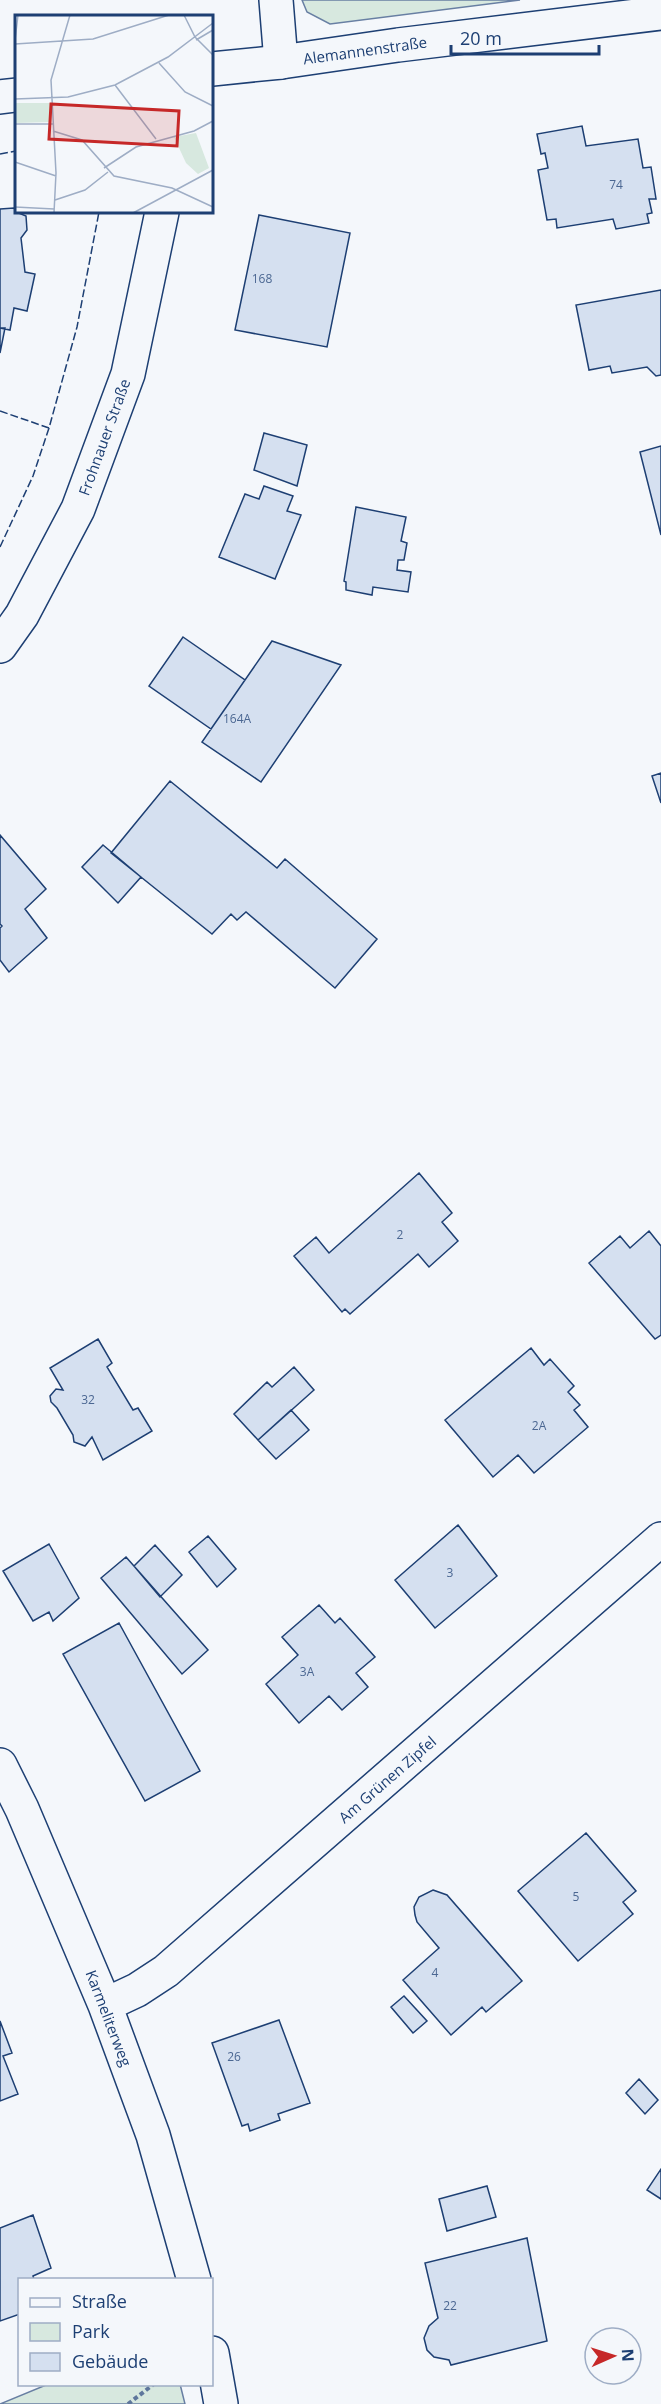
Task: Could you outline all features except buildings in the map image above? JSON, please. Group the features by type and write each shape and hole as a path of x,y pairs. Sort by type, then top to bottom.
{"street":[{"path":"276,0 281,62"},
{"name":"Alemannenstraße","path":"213,69 661,13"},
{"path":"0,97 15,95"},
{"name":"Frohnauer Straße","path":"0,645 22,615 78,509 128,374 162,213"},
{"name":"Am Grünen Zipfel","path":"105,2005 137,1990 166,1971 661,1539"},
{"name":"Karmeliterweg","path":"0,1765 22,1809 105,2005 153,2135 193,2278"},
{"path":"213,2359 221,2404"}],"path":[{"path":"128,2404 153,2386"}],"green space":[{"path":"302,0 520,0 330,24 307,12"},
{"path":"44,2386 180,2386 185,2404 0,2404"}],"fence":[{"path":"0,154 15,151"},
{"path":"0,411 49,428 77,327 99,213"},
{"path":"0,547 33,476 49,428"}]}
